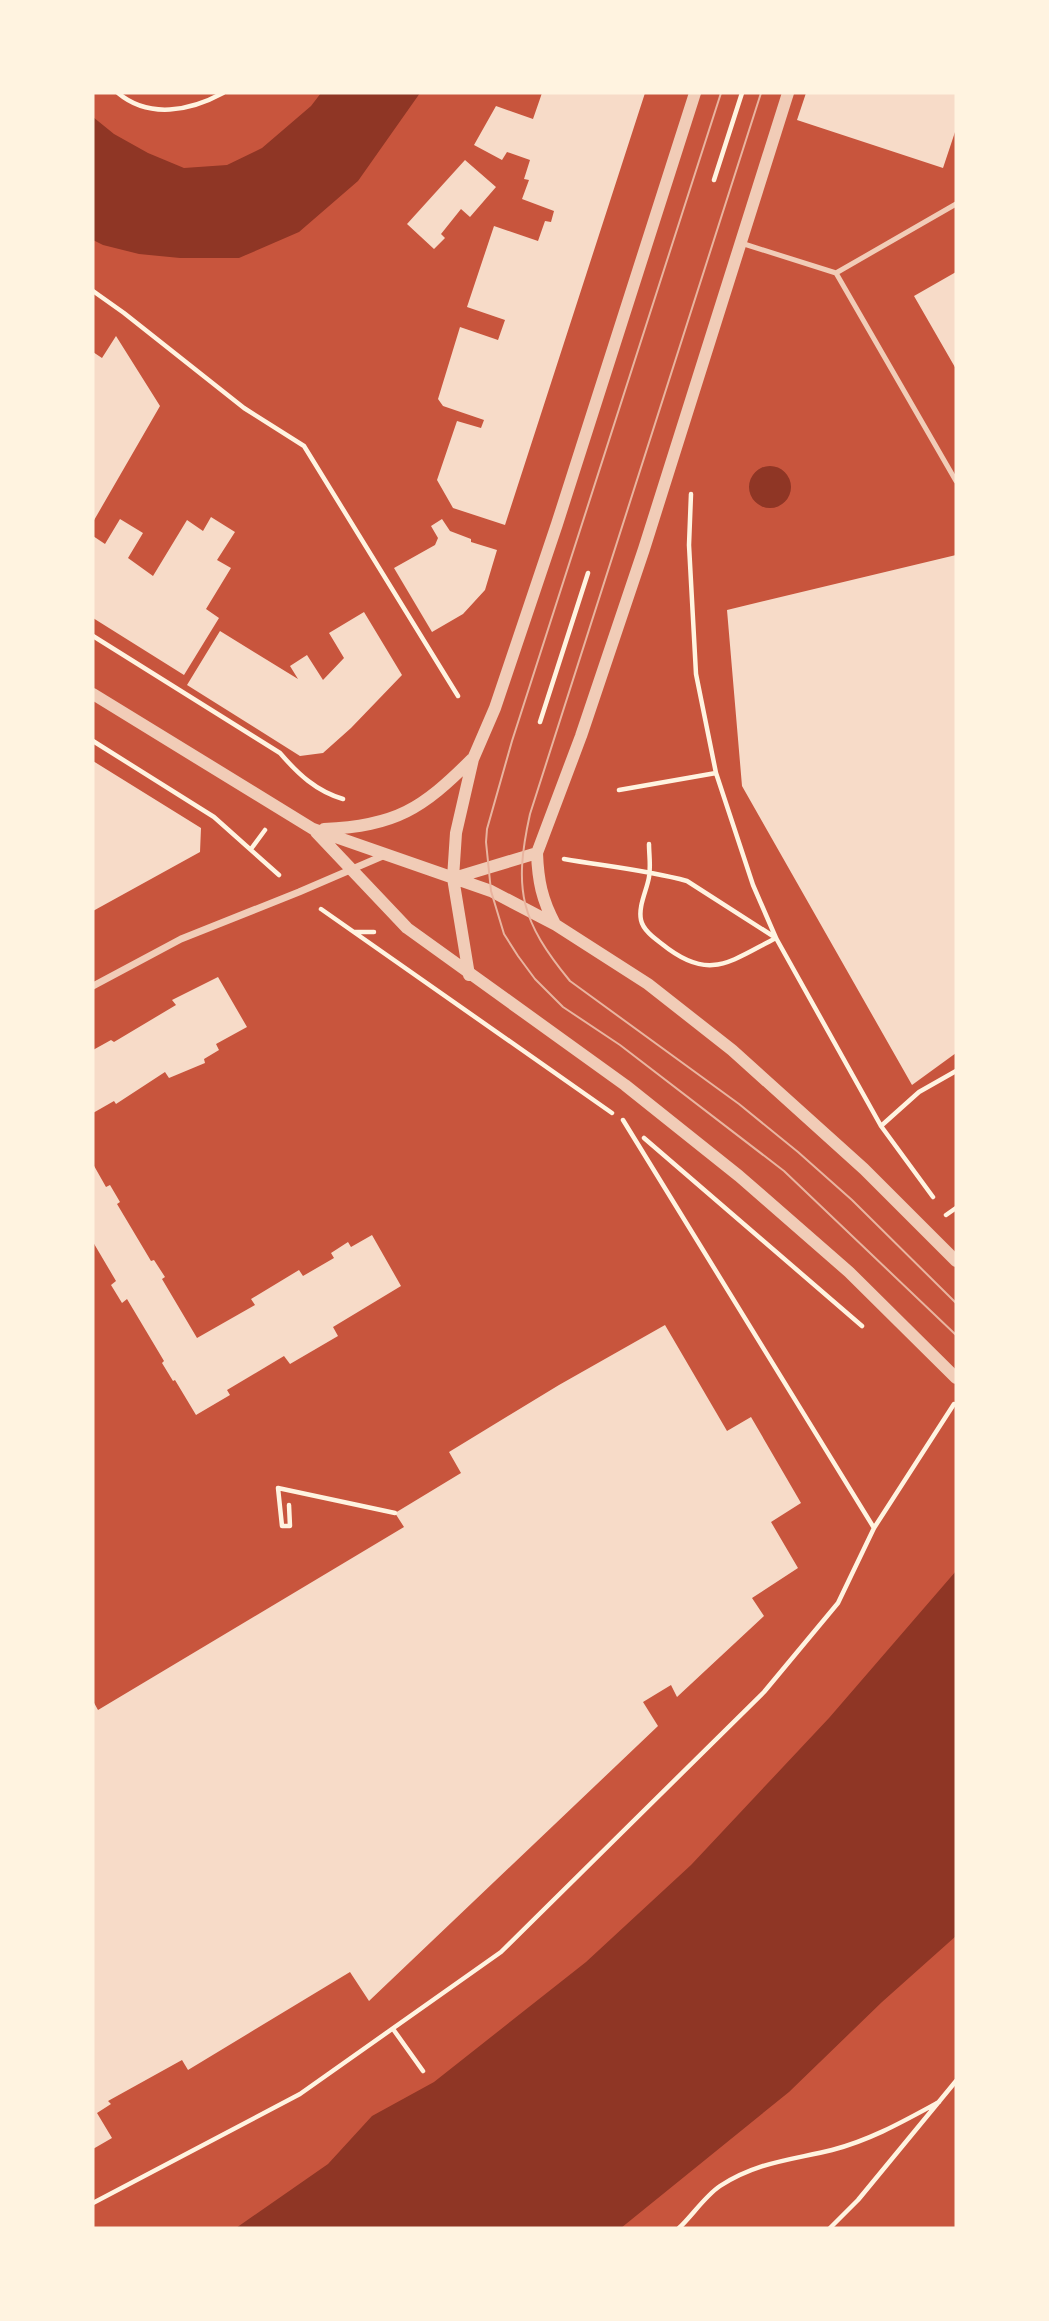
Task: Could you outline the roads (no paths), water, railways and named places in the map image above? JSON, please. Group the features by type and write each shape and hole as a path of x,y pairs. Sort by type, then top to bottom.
{"street":[{"path":"469,975 453,878 456,833 473,759 495,708 557,524 695,93"},
{"path":"556,925 544,903 537,873 537,853 615,636 788,93"},
{"path":"93,694 313,829 491,891 556,925 648,985 732,1051 864,1169 956,1261"},
{"path":"313,829 360,827 402,815 439,792 473,759"},
{"path":"313,829 407,928 625,1085 739,1176 849,1272 956,1378"},
{"path":"453,878 537,853"},
{"path":"93,986 181,939 387,854"}],"lane":[{"path":"836,273 956,204"},
{"path":"741,243 836,273 956,481"}],"tram line":[{"path":"721,93 512,741 487,829 491,891 504,934 535,979 563,1007 620,1045 784,1171 956,1335"},
{"path":"761,93 530,814 522,864 525,904 541,940 570,981 739,1104 798,1152 852,1200 956,1303"}]}
